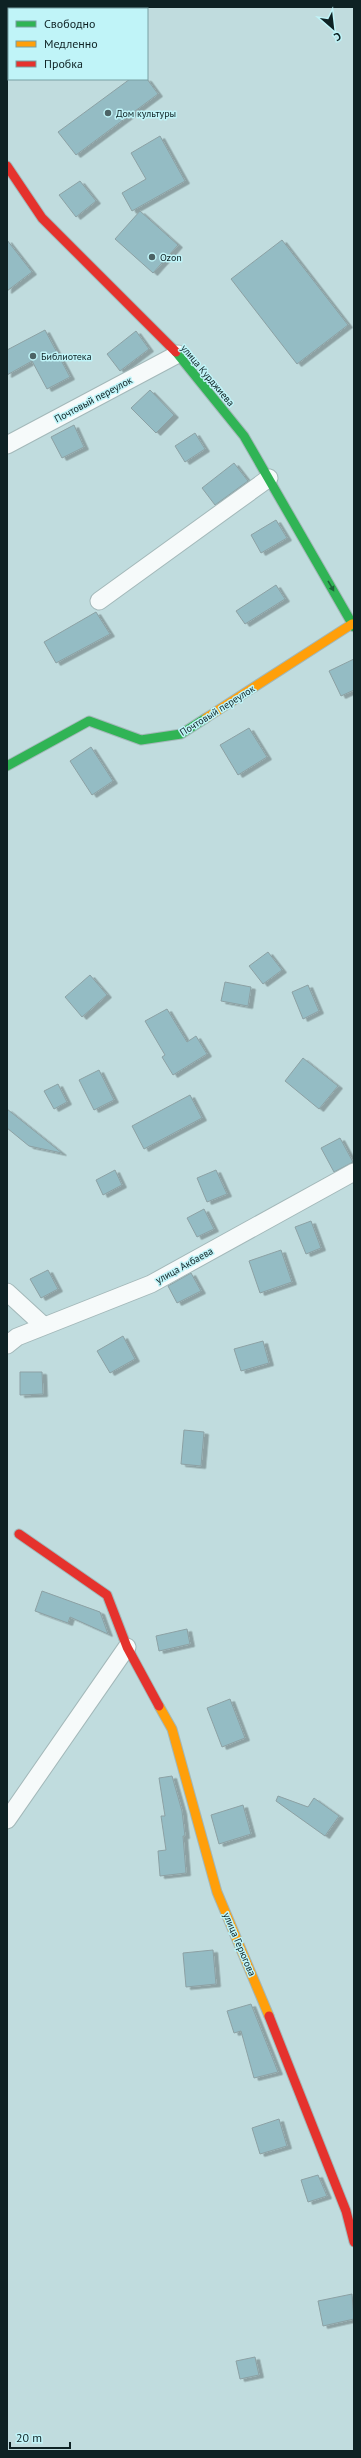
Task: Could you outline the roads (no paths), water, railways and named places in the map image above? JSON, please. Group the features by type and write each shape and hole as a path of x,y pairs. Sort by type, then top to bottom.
{"street":[{"name":"улица Курджиева","path":"7,166 42,218 178,354 244,436 312,552 353,626"},
{"name":"Почтовый переулок","path":"7,444 178,354"},
{"path":"99,601 269,478"},
{"path":"312,552 338,578"},
{"name":"Почтовый переулок","path":"7,766 89,721 141,740 181,734 353,626"},
{"name":"улица Акбаева","path":"7,1345 17,1337 151,1284 354,1172"},
{"path":"7,1292 44,1326"},
{"name":"улица Герюгова","path":"19,1534 107,1595 127,1647 172,1729 217,1892 244,1952 346,2211 354,2242"},
{"path":"7,1820 127,1647"}],"place":[{"name":"Дом культуры","path":"108,113"},
{"name":"Ozon","path":"152,257"},
{"name":"Библиотека","path":"33,356"}]}
